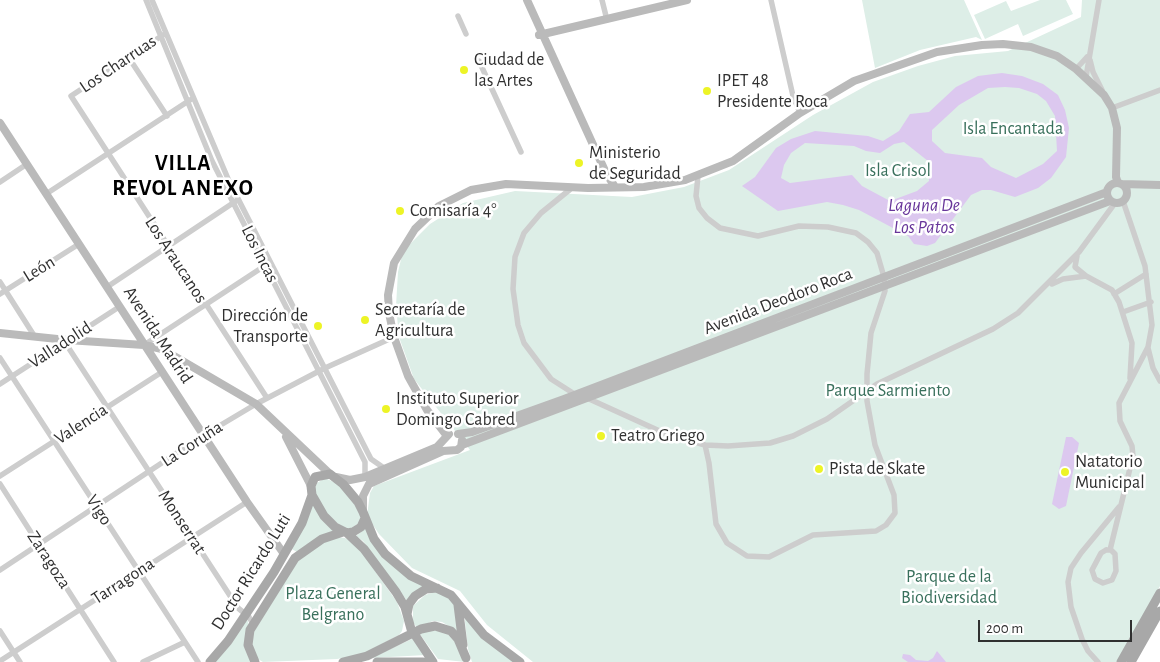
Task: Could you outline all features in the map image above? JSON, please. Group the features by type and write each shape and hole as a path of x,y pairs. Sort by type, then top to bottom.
{"main road":[{"path":"525,0 604,179 605,187"},
{"path":"606,18 672,0"},
{"path":"540,34 686,0"},
{"path":"540,34 606,173 615,187"},
{"path":"451,451 446,446 446,438 417,393 394,337 388,303 392,272 407,239 430,213 460,195 494,185 615,187 665,184 698,176 733,161 750,151 800,113 854,81 928,54 951,49 996,44 1031,47 1057,56 1086,77 1104,94 1112,108 1118,138 1116,178 1125,197 1143,185"},
{"name":"Avenida Madrid","path":"0,122 247,502 284,554"},
{"path":"1120,184 1160,185"},
{"name":"Avenida Deodoro Roca","path":"332,476 350,480 365,477 437,447 452,433 472,432 574,395 1107,192 1110,186 1120,184"},
{"path":"1107,192 1112,202"},
{"name":"Avenida Deodoro Roca","path":"364,515 363,496 369,484 443,451 459,449 462,445 885,285 1125,197"},
{"path":"0,333 144,345 168,352 256,404 350,491 364,515 374,539 391,560 411,576 448,592 484,635 520,662"},
{"path":"277,422 295,452 324,516 364,549 396,592 414,633 433,662"},
{"path":"458,434 462,438 462,445"},
{"path":"311,490 318,475 332,476"},
{"name":"Doctor Ricardo Luti","path":"210,662 247,614 284,554 302,523 311,490"},
{"path":"345,532 359,530 364,515"},
{"name":"Doctor Ricardo Luti","path":"254,662 248,645 253,624 295,558 322,539 345,532"},
{"path":"284,554 295,558"},
{"path":"407,614 409,604 415,596 426,589 437,588"},
{"path":"1121,662 1160,593"},
{"path":"456,600 466,660"},
{"path":"1131,662 1160,611"},
{"path":"342,662 367,656 430,626 446,628 458,639 466,660"},
{"path":"377,662 422,662"}],"street":[{"name":"Los Incas","path":"146,0 236,202 371,458 384,468"},
{"name":"Los Incas","path":"152,0 163,35"},
{"path":"602,0 606,18"},
{"path":"771,0 793,96 800,113"},
{"path":"1086,77 1099,0"},
{"path":"458,16 466,34"},
{"name":"Los Charruas","path":"71,96 163,35"},
{"path":"1076,69 1089,55"},
{"path":"1089,55 1093,72 1104,94"},
{"path":"129,58 167,116"},
{"path":"479,61 520,152"},
{"path":"1112,108 1160,90"},
{"name":"Los Araucanos","path":"71,96 266,398"},
{"path":"46,194 190,101"},
{"path":"0,182 27,164"},
{"path":"698,176 696,196 699,208 706,218 720,228 758,236 808,226 848,230 862,237 873,247 885,285 871,333 867,391 875,445 896,505 892,518 876,531 814,535 768,557 754,557 740,552 727,543 716,524 705,445"},
{"path":"573,187 541,213 524,233 515,257 512,289 518,325 524,343 552,379 574,395 588,398 620,415 664,433 705,445 750,445 785,439 815,426 877,384 993,330 1018,313 1079,252 1112,202"},
{"path":"1110,550 1133,451 1120,421 1119,408 1129,380 1148,348 1152,324 1151,302 1146,274 1125,197"},
{"path":"107,287 236,202"},
{"name":"León","path":"3,292 79,244"},
{"path":"1079,252 1074,264 1076,269 1107,286 1114,294 1123,312 1132,343 1129,380"},
{"path":"144,345 268,264"},
{"path":"1114,294 1146,274"},
{"path":"1045,288 1062,279 1086,276"},
{"path":"0,282 3,292 35,336"},
{"path":"1123,312 1151,302"},
{"name":"Valladolid","path":"0,384 119,307"},
{"name":"La Coruña","path":"0,570 204,435 266,398 394,337"},
{"name":"Monserrat","path":"68,340 68,347 107,407 240,611 247,614 253,624"},
{"path":"1148,348 1152,364 1160,381"},
{"name":"Vigo","path":"0,358 198,662"},
{"name":"Los Incas","path":"323,370 366,462 365,477"},
{"name":"Valencia","path":"0,476 162,372"},
{"name":"Zaragoza","path":"0,484 114,662"},
{"name":"Tarragona","path":"0,661 247,502"},
{"path":"1098,662 1088,651 1082,639 1071,607 1068,582 1071,568 1081,553 1121,503"},
{"path":"1110,550 1116,556 1115,576 1110,582 1100,583 1094,578 1092,570 1101,553 1110,550"},
{"path":"0,631 20,662"},
{"path":"143,662 184,642"}],"green space":[{"path":"862,0 964,0 982,40 976,37 920,50 875,68"},
{"path":"1040,0 1066,0 1073,14 1023,36 1018,24 985,39 974,15 1006,1 1011,11"},
{"name":"Parque Sarmiento","path":"1082,0 1160,0 1160,586 1119,662 533,662 487,625 460,591 412,568 379,534 367,516 370,493 374,486 470,450 414,379 399,337 396,306 398,272 403,251 430,224 463,203 515,191 632,197 684,187 729,170 813,115 873,82 918,66 955,56 1008,51 1081,17"},
{"path":"325,478 338,484 353,501 361,516 359,523 350,529 342,527 328,515 316,497 315,488 317,483"},
{"path":"311,501 322,520 337,531 297,552 290,548"},
{"path":"366,528 369,536 426,586 407,601 363,541 356,536"},
{"name":"Plaza General Belgrano","path":"336,537 345,538 356,544 397,602 404,621 402,631 399,635 361,655 337,659 263,662 258,659 251,643 253,633 298,560 312,548"},
{"path":"443,592 456,606 459,632 442,622 433,621 417,628 413,622 413,606 425,595"},
{"path":"464,613 517,662 472,662 468,649"},
{"path":"247,618 249,626 244,646 251,662 214,662 231,644"},
{"path":"430,630 446,632 456,643 465,662 438,659 419,633"},
{"path":"414,638 426,655 371,658"}],"water":[{"name":"Laguna De Los Patos","path":"1002,73 1022,76 1043,84 1058,95 1065,110 1069,128 1066,157 1051,178 1038,188 1015,197 991,190 982,190 971,195 935,243 927,246 914,244 908,236 859,210 843,205 827,202 778,211 742,186 755,177 776,148 791,139 815,131 868,136 883,141 899,131 910,114 929,112 956,87 978,76","holes":["988,88 1019,88 1037,94 1046,101 1055,116 1057,151 1043,164 1016,178 991,167 982,158 945,153 932,141 932,130 959,105","904,142 928,161 929,181 917,191 890,201 862,186 852,175 790,183 781,178 784,165 791,153 805,143 854,146 866,151 880,153 894,144"]},
{"name":"Natatorio Municipal","path":"1066,437 1072,437 1079,443 1066,506 1059,509 1052,504"},
{"path":"937,651 946,662 908,662 902,658 903,654 910,655 916,660 928,661 933,658"}],"place":[{"name":"Ciudad de las Artes","path":"464,70"},
{"name":"IPET 48 Presidente Roca","path":"707,91"},
{"name":"Ministerio de Seguridad","path":"579,163"},
{"name":"Comisaría 4°","path":"400,211"},
{"name":"Secretaría de Agricultura","path":"365,320"},
{"name":"Dirección de Transporte","path":"318,326"},
{"name":"Instituto Superior Domingo Cabred","path":"386,409"},
{"name":"Teatro Griego","path":"601,436"},
{"name":"Pista de Skate","path":"819,469"},
{"name":"Natatorio Municipal","path":"1065,472"}],"district":[{"name":"VILLA REVOL ANEXO","path":"183,176"}],"park label":[{"name":"Isla Encantada","path":"1013,129"},
{"name":"Isla Crisol","path":"898,171"},
{"name":"Parque de la Biodiversidad","path":"949,587"}]}
